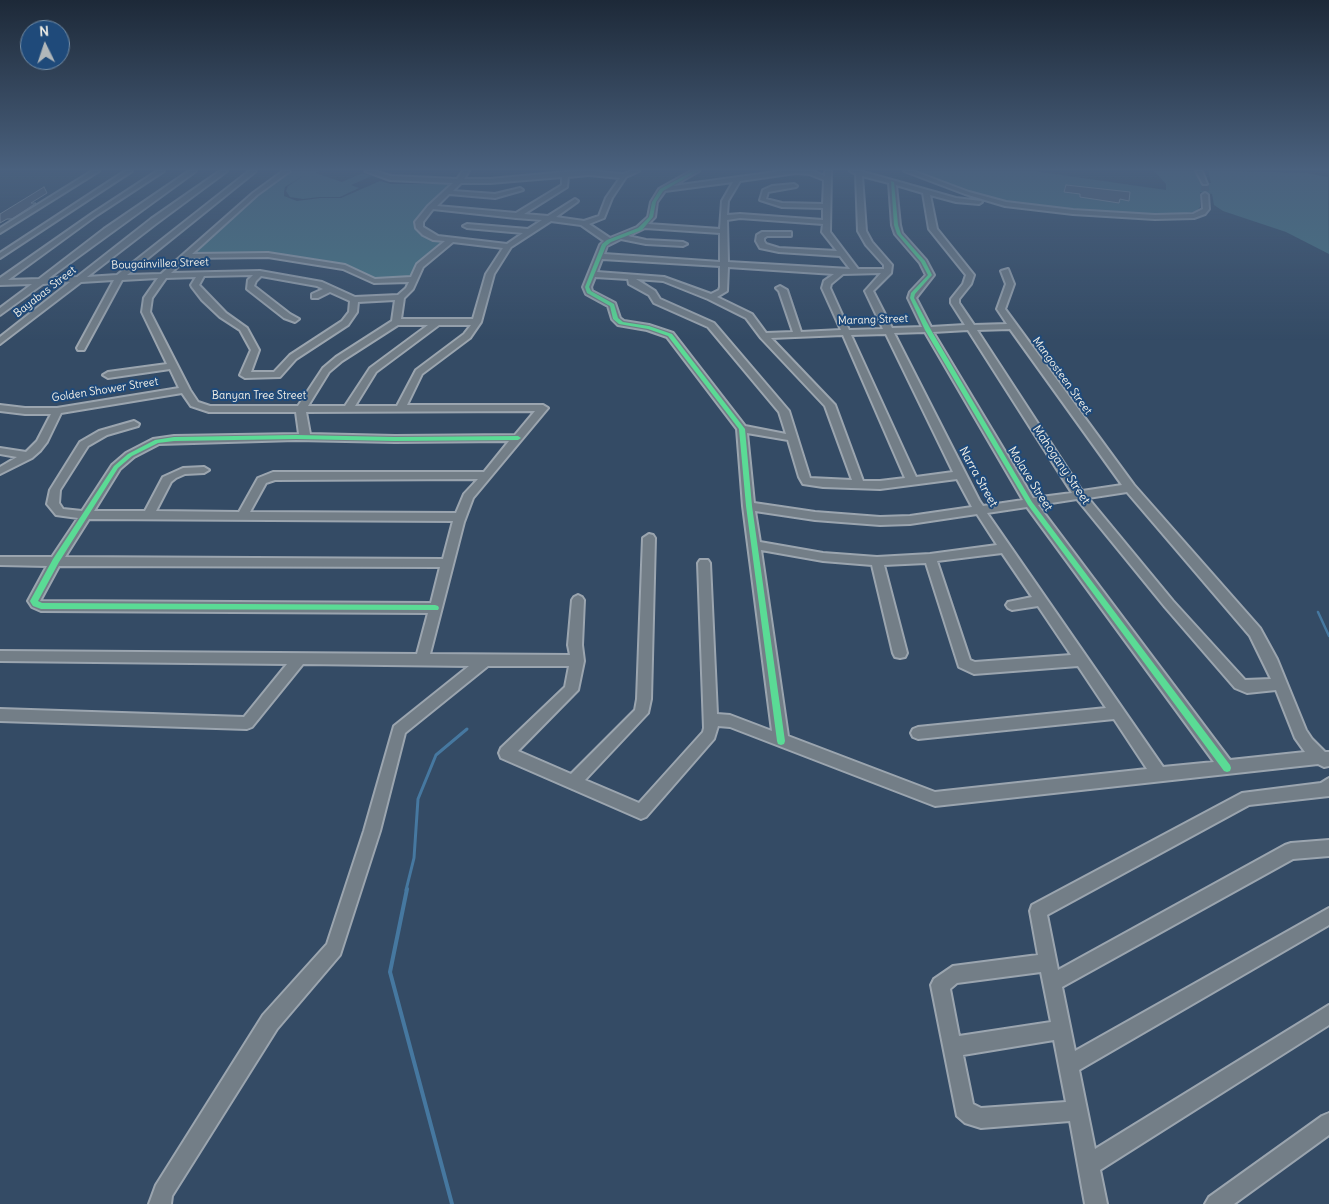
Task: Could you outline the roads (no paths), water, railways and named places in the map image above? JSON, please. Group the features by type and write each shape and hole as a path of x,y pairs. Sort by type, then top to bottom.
{"street":[{"path":"0,256 44,227"},
{"path":"0,282 77,227"},
{"path":"0,312 115,227"},
{"name":"Bayabas Street","path":"0,341 146,227"},
{"path":"81,348 111,290 120,277 183,227"},
{"name":"Banyan Tree Street","path":"218,227 164,275 148,298 146,312 184,390 194,404 209,409 542,408 518,438"},
{"path":"420,227 436,238 508,246"},
{"path":"478,227 527,232"},
{"path":"400,409 415,378 420,372 467,336 477,322 490,274 508,246 534,227"},
{"path":"590,227 609,241"},
{"path":"642,227 604,244 587,287 589,292 612,305 616,319 621,323 656,330 670,335 742,429 749,506 781,741"},
{"path":"663,227 724,231"},
{"path":"711,297 723,291 724,227"},
{"path":"826,227 827,235 855,271"},
{"path":"599,256 841,272 888,271 885,261 869,243 862,227"},
{"name":"Molave Street","path":"897,227 899,234 923,262 930,275 913,294 912,298 928,330 1030,503 1227,768"},
{"name":"Mahogany Street","path":"933,227 970,275 967,284 955,299 955,303 1080,496 1169,604 1240,684 1247,687 1279,684"},
{"path":"788,234 766,234 760,237 760,241 763,246 779,250 842,254"},
{"path":"621,237 646,242 683,244"},
{"path":"202,274 195,285 205,298 223,315 243,328 255,350 246,375 277,375 293,357 345,322 353,312 354,300 400,297 409,289 420,266 450,240"},
{"path":"185,256 268,255 345,267 374,281 413,279"},
{"name":"Mangosteen Street","path":"1005,270 1010,284 1001,309 1130,488 1247,621 1261,641 1300,734 1326,760"},
{"name":"Narra Street","path":"888,271 869,291 960,475 980,511 1040,601 1160,774"},
{"path":"841,272 827,283 826,288 848,332 912,481"},
{"path":"260,273 252,280 250,287 287,316 295,319"},
{"name":"Bougainvillea Street","path":"0,282 260,273 319,284 354,300"},
{"path":"592,274 664,279 711,297 749,316 764,336 830,405 859,485"},
{"path":"632,277 632,282 652,293 657,302 711,325 784,411 804,478 807,481 880,485 960,475"},
{"path":"780,288 783,290 798,335"},
{"path":"315,296 330,289"},
{"path":"396,322 400,297"},
{"path":"348,409 372,370 438,321"},
{"path":"305,438 301,409 326,370 339,358 396,322 477,322"},
{"name":"Marang Street","path":"764,336 1013,326"},
{"path":"108,375 172,366"},
{"name":"Golden Shower Street","path":"0,408 25,411 57,411 184,390"},
{"path":"0,471 28,456 42,442 57,411"},
{"path":"134,424 103,433 84,444 58,483 54,494 53,504 55,508 60,512 85,515 460,516"},
{"path":"742,429 793,438"},
{"path":"435,608 36,604 35,597 116,466 130,455 157,441 174,439 518,438"},
{"path":"422,660 460,516 468,496 518,438"},
{"path":"0,450 28,456"},
{"path":"149,514 167,480 183,471 204,470"},
{"path":"243,515 262,481 273,476 486,475"},
{"path":"749,506 815,516 880,521 910,520 1130,488"},
{"path":"573,782 641,713 644,699 649,538"},
{"path":"755,545 822,557 877,561 930,558 1005,548"},
{"path":"930,558 964,662 974,668 1081,660"},
{"path":"0,561 447,563"},
{"path":"877,561 900,653"},
{"path":"578,600 575,645 577,661 571,690 506,753 640,812 709,735 712,720 704,563"},
{"path":"1012,604 1040,601"},
{"path":"0,656 577,661"},
{"path":"0,715 246,723 299,659"},
{"path":"160,1204 163,1192 270,1022 334,949 372,831 399,730 484,661"},
{"path":"918,732 1118,713"},
{"path":"712,720 730,721 935,799 1160,774 1326,760"},
{"path":"1096,1204 1038,911 1247,798 1328,790"},
{"path":"1052,983 1291,851 1329,848"},
{"path":"1069,1065 1329,916"},
{"path":"1048,962 953,975 940,984 964,1109 972,1116 981,1118 1078,1111"},
{"path":"1089,1165 1329,1014"},
{"path":"952,1047 1062,1030"},
{"path":"1216,1204 1329,1123"}],"waterway":[{"path":"1318,612 1329,636"},
{"path":"406,890 414,858 418,799 436,755 467,729"},
{"path":"407,889 390,972 452,1204"}]}
